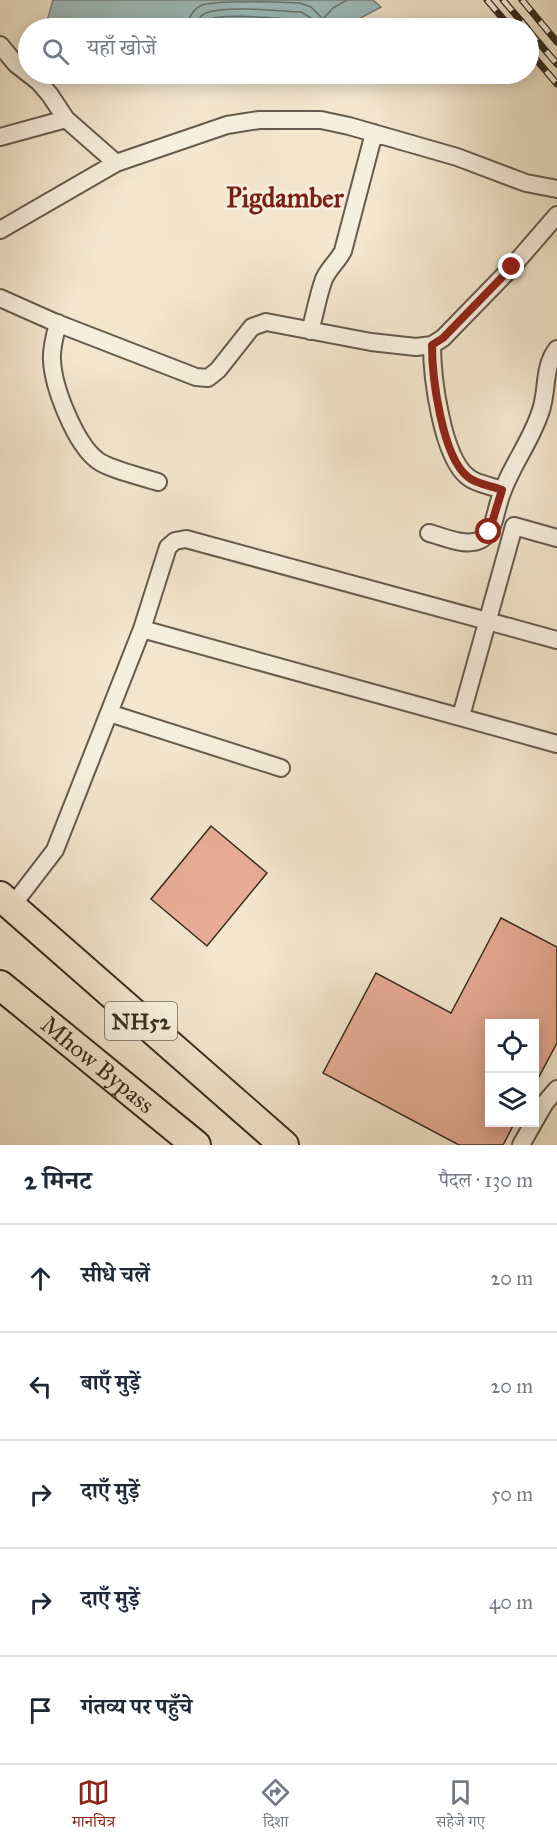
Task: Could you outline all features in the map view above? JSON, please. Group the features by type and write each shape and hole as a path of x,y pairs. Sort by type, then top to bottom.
{"highway":[{"name":"NH52","path":"6,901 284,1145"},
{"name":"Mhow Bypass","path":"0,985 196,1145"}],"street":[{"path":"0,45 18,66"},
{"path":"40,84 66,119 116,163"},
{"path":"0,137 66,119"},
{"path":"0,230 116,163 227,125 260,120 321,120 457,157 526,183 557,189"},
{"path":"310,331 324,280 343,251 374,133"},
{"path":"0,298 196,377 208,378 218,370 257,323 266,322 371,342 416,347 432,345 443,338 554,223"},
{"path":"58,323 52,363 66,414 88,451 98,462 158,482"},
{"path":"432,345 432,369 436,392 449,447 456,463 468,477 502,490"},
{"path":"429,533 466,543 482,540 489,532 502,490 542,410 547,368 557,349"},
{"path":"461,716 514,526 557,538"},
{"path":"6,901 55,850 142,629 168,547 175,541 186,539 557,640"},
{"path":"142,629 557,744"},
{"path":"109,713 281,768"},
{"path":"539,1115 557,1089"},
{"path":"521,1145 531,1127"}],"water":[{"path":"53,0 373,0 381,7 361,18 48,18"}],"building":[{"path":"211,826 267,873 207,946 151,899"},
{"path":"501,918 557,947 557,1043 539,1077 539,1019 485,1019 485,1127 512,1127 503,1145 459,1145 323,1073 376,973 451,1013"}],"railway":[{"path":"487,0 502,18"},
{"path":"503,0 518,18"},
{"path":"522,0 537,18"},
{"path":"539,20 557,42"},
{"path":"539,43 557,64"},
{"path":"539,63 557,84"}],"district":[{"name":"Pigdamber","path":"285,198"}],"route":[{"path":"489,532 502,490 468,477 456,463 449,447 436,392 432,369 432,345 443,338 512,267"}]}
